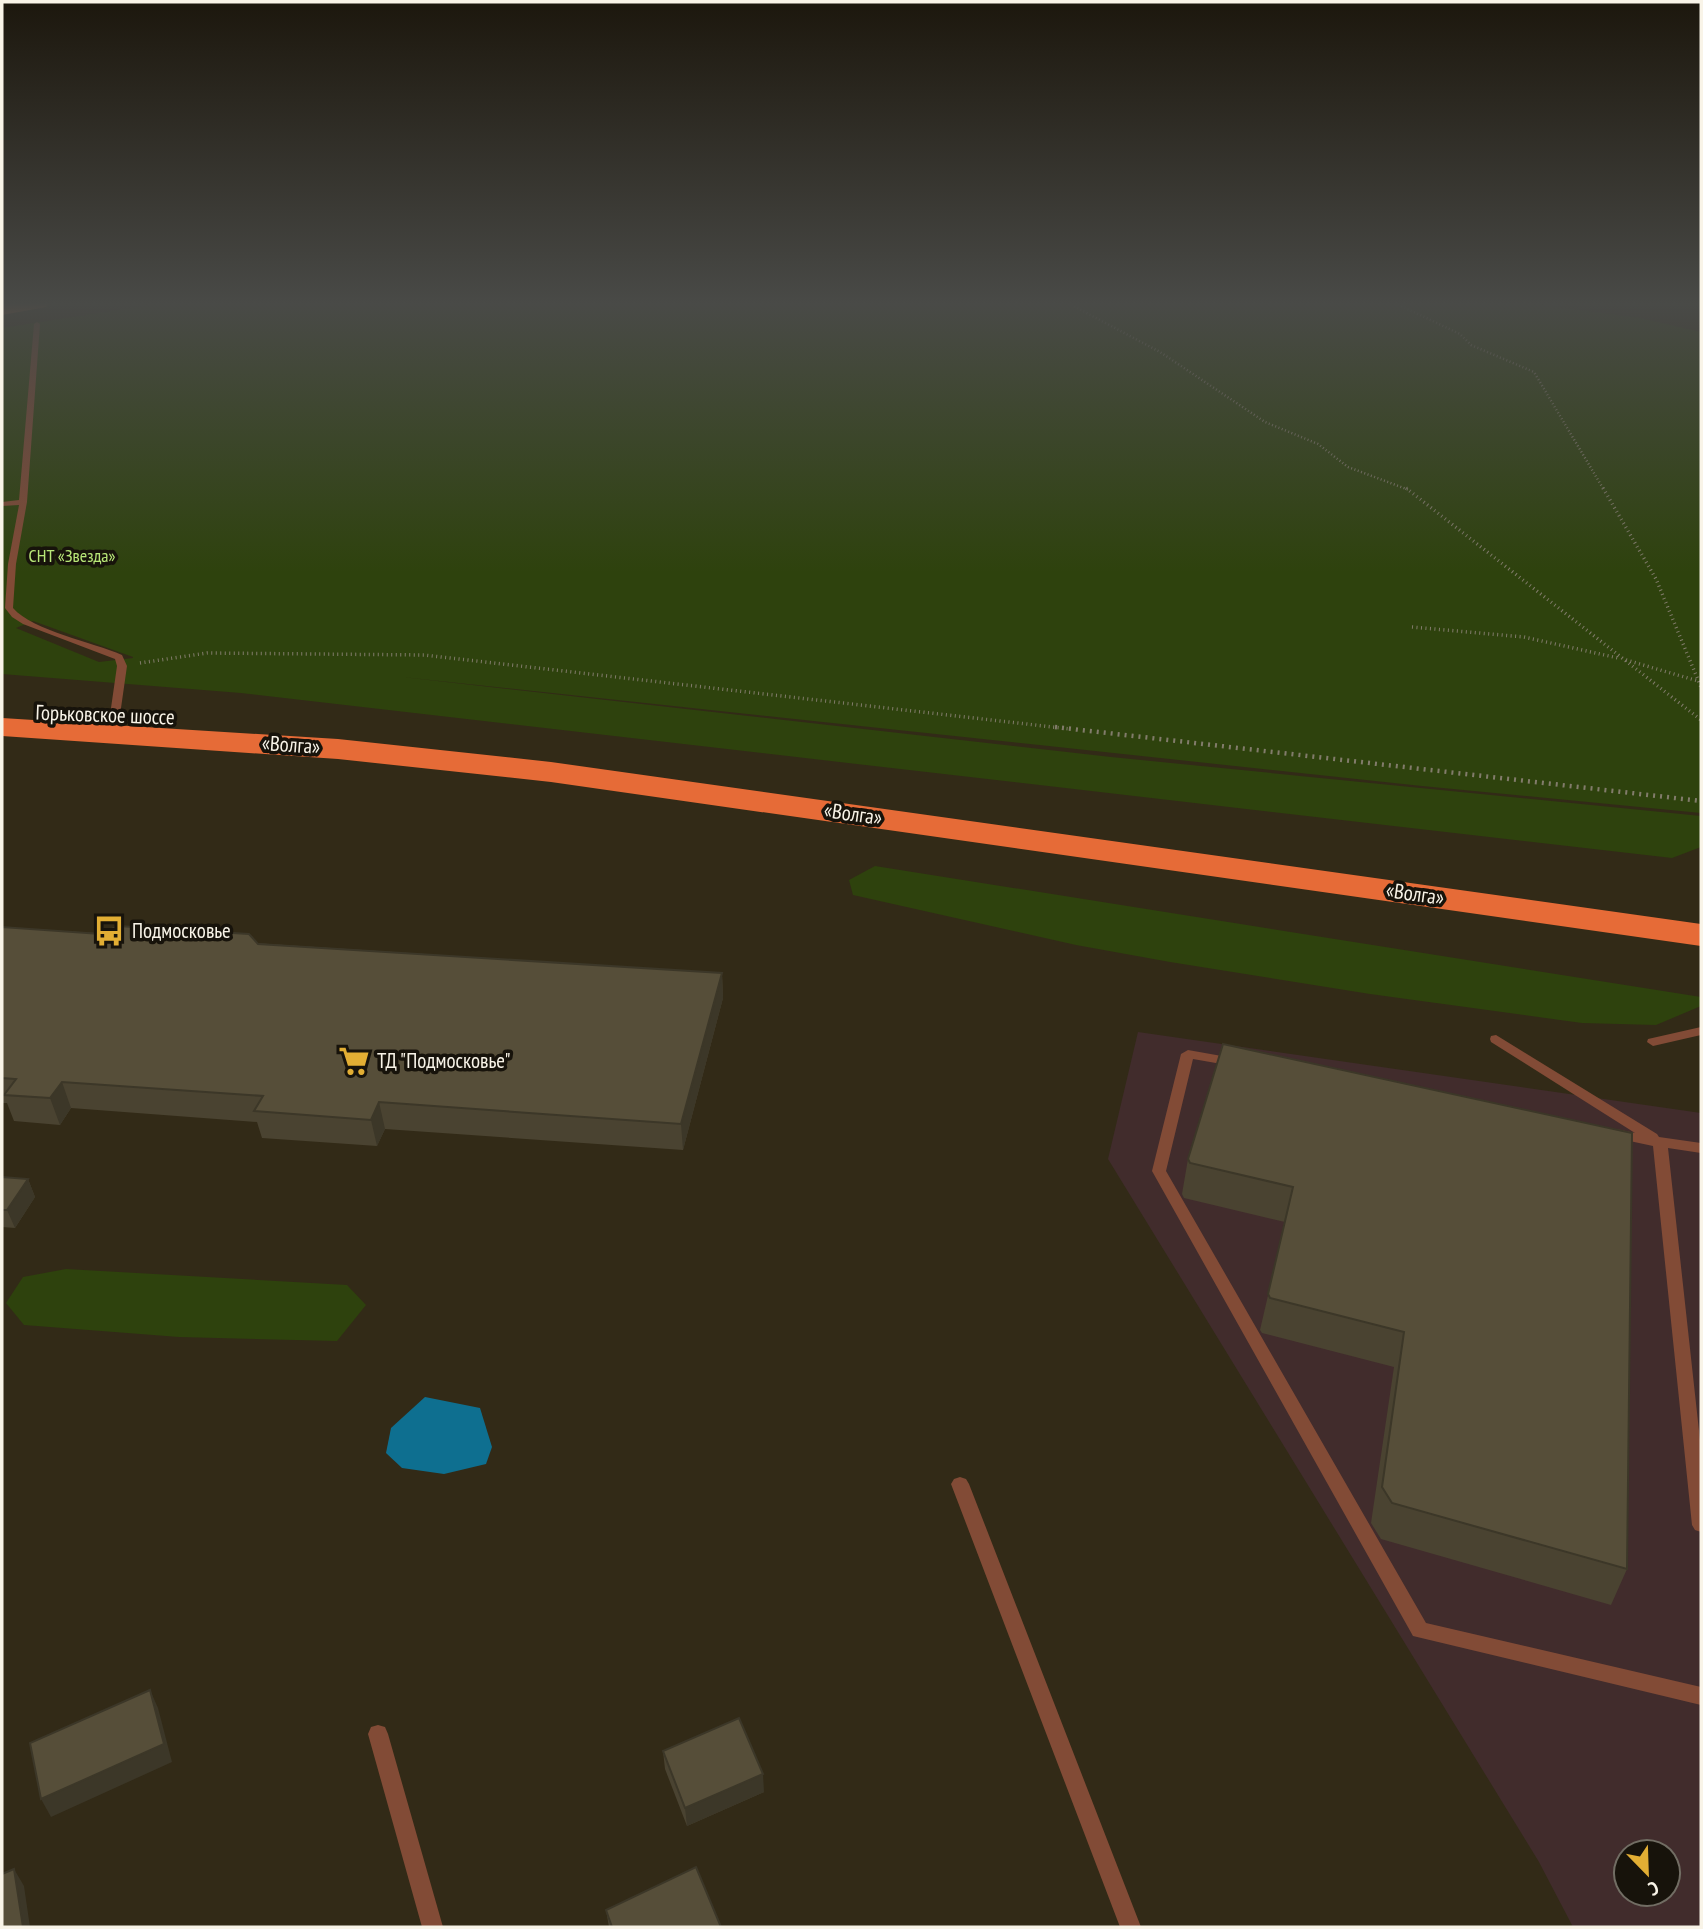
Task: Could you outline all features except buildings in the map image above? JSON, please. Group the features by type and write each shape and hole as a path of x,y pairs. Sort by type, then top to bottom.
{"highway":[{"name":"Горьковское шоссе","path":"2,711 209,718"},
{"name":"«Волга»","path":"209,718 436,737 653,763 1701,911"},
{"name":"«Волга»","path":"2,727 338,749 551,772 1701,935"}],"lane":[{"path":"32,393 23,502 12,564 9,600 12,615 25,624 103,648 119,657 122,666 115,715"},
{"path":"2,504 23,502"},
{"path":"1653,1042 1701,1031"},
{"path":"1496,1039 1660,1142"},
{"path":"1255,1067 1188,1054 1160,1171 1420,1629 1701,1696"},
{"path":"1606,1132 1701,1148"},
{"path":"1660,1142 1701,1525"},
{"path":"960,1484 1131,1927"},
{"path":"378,1734 433,1927"}],"path":[{"path":"1222,393 1265,422 1318,444 1348,467 1403,486 1433,506 1621,659 1701,720"},
{"path":"1546,393 1656,579 1700,684"},
{"path":"1412,627 1524,637 1621,659 1700,684"},
{"path":"122,666 207,653 424,655 1701,801"}],"shaded area":[{"path":"1138,1032 1701,1113 1701,1927 1573,1927 1539,1862 1108,1159"}],"green space":[{"name":"СНТ «Звезда»","path":"2,393 1701,393 1701,813 1422,786 402,677 1111,757 1701,816 1701,847 1672,858 241,693 2,674","holes":["33,621 133,658 99,662 16,628"]},
{"path":"875,866 1701,997 1701,1006 1656,1025 1582,1023 1370,994 1170,962 1076,945 853,895 849,880"},
{"path":"66,1269 347,1285 366,1305 337,1341 179,1337 24,1325 6,1303 23,1277"}],"water":[{"path":"425,1397 480,1408 492,1447 486,1464 444,1474 402,1468 386,1453 391,1428"}],"place":[{"name":"Подмосковье","path":"109,931"},
{"name":"ТД \"Подмосковье\"","path":"354,1061"}]}
